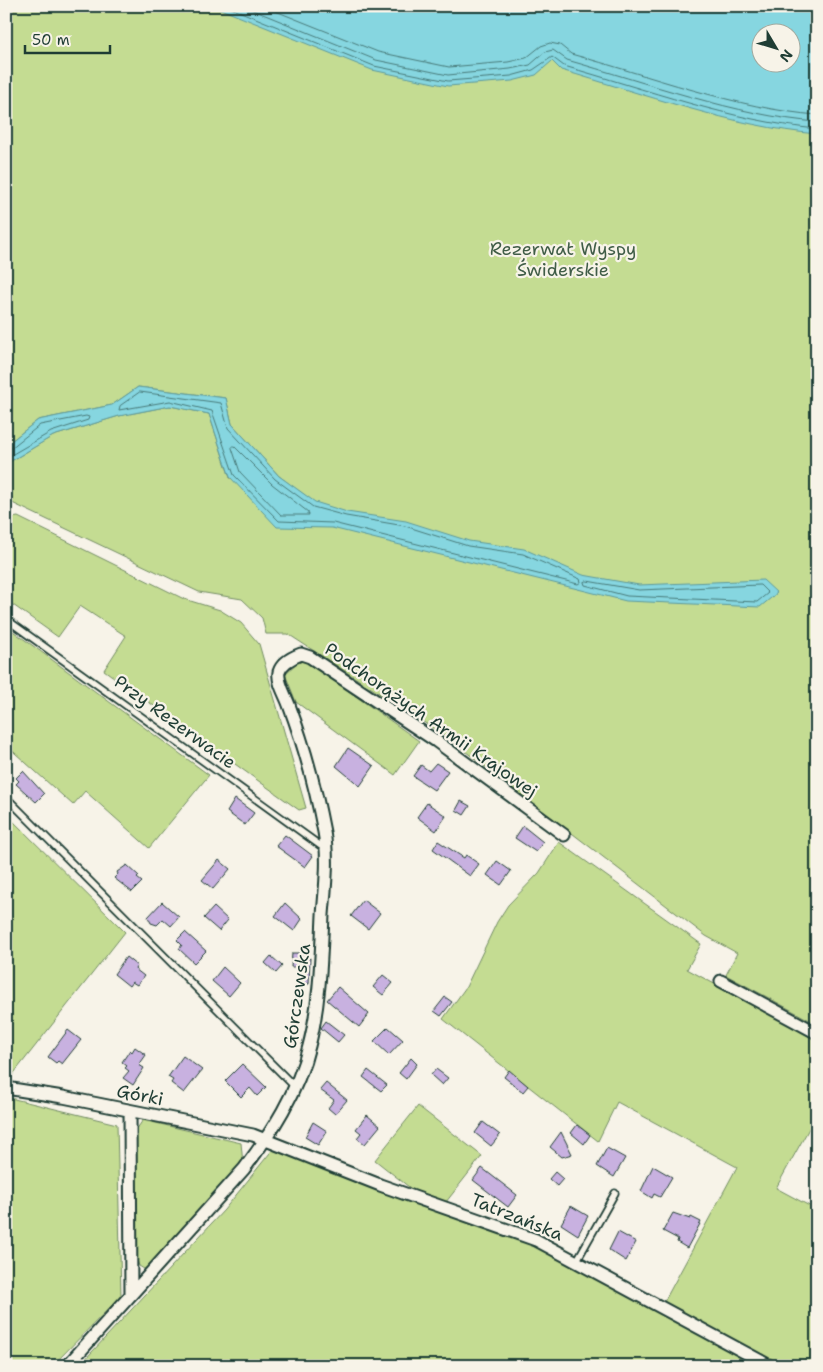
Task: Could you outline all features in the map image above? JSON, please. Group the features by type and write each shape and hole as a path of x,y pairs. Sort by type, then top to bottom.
{"street":[{"name":"Podchorążych Armii Krajowej","path":"279,672 292,657 302,654 310,657 436,741 564,835"},
{"name":"Górczewska","path":"67,1366 208,1212 266,1140 295,1087 309,1046 322,960 325,849 322,824 279,672"},
{"path":"721,981 817,1033"},
{"name":"Górki","path":"6,1088 253,1135 266,1140"},
{"path":"130,1111 131,1295"},
{"name":"Tatrzańska","path":"266,1140 380,1185 536,1240 770,1366"}],"lane":[{"name":"Przy Rezerwacie","path":"6,619 325,849"},
{"path":"6,797 295,1087"},
{"path":"576,1262 615,1192"}],"green space":[{"name":"Rezerwat Wyspy Świderskie","path":"6,6 817,6 817,1024 726,975 737,953 706,936 448,738 288,634 266,634 262,618 242,599 199,592 6,500 6,464 53,436 119,416 170,406 209,414 230,478 311,500 279,476 232,424 226,398 138,387 112,405 38,420 6,445"},
{"path":"18,517 184,599 220,610 241,623 259,644 306,808 299,810 104,670 126,636 80,606 58,637 6,600 6,519"},
{"path":"6,626 209,775 149,848 85,791 73,805 6,745"},
{"path":"302,658 419,741 395,775 296,702 285,674"},
{"path":"6,814 125,932 7,1082 6,1082"},
{"path":"559,842 701,944 687,969 817,1040 817,1114 776,1188 817,1210 817,1366 781,1366 664,1302 737,1167 617,1102 598,1141 443,1019 466,987 497,922 508,905 539,873"},
{"path":"6,1097 117,1124 121,1296 52,1366 6,1366"},
{"path":"418,1106 482,1156 446,1202 414,1191 375,1160"},
{"path":"143,1120 241,1143 243,1164 152,1266 144,1269 139,1266 137,1260 134,1133"},
{"path":"274,1148 538,1246 762,1366 79,1366 224,1210"}],"water":[{"path":"213,6 817,6 817,134 753,124 688,108 561,70 552,61 536,75 512,81 448,86 372,70"},
{"path":"138,387 226,398 232,424 279,476 315,502 347,512 406,521 469,541 524,549 583,575 639,585 763,580 777,593 760,607 626,601 332,528 277,527 230,477 209,414 170,406 119,416 53,436 6,464 6,445 38,420 112,405"}],"building":[{"path":"348,748 374,766 360,786 336,766"},
{"path":"436,763 448,771 434,790 413,776 421,765 429,771"},
{"path":"23,771 44,794 36,802 16,784 19,781 16,778"},
{"path":"235,799 254,813 245,825 227,812"},
{"path":"461,801 470,806 464,815 456,810"},
{"path":"427,803 446,816 436,831 417,817"},
{"path":"523,826 543,842 536,852 515,838"},
{"path":"285,835 313,856 305,867 276,846"},
{"path":"438,841 464,858 466,855 479,864 470,876 433,849"},
{"path":"219,860 230,869 213,889 202,880"},
{"path":"497,861 511,871 501,885 487,875"},
{"path":"127,865 139,876 137,878 142,882 132,892 114,878 118,874 117,872"},
{"path":"363,900 380,913 368,929 351,916"},
{"path":"162,902 179,917 171,926 163,919 157,925 151,923 148,917"},
{"path":"285,903 302,919 294,931 275,916"},
{"path":"214,907 228,920 219,931 204,918"},
{"path":"185,932 206,951 194,963 179,949 182,945 177,940"},
{"path":"292,953 302,953 302,958 310,958 309,984 299,984 300,967 291,967"},
{"path":"271,956 282,966 276,973 265,963"},
{"path":"126,957 137,966 135,969 144,976 137,985 132,982 129,986 114,974"},
{"path":"223,967 240,983 229,996 212,981"},
{"path":"383,975 393,983 383,995 373,987"},
{"path":"338,987 369,1014 359,1027 327,1000"},
{"path":"445,997 452,1002 441,1016 434,1011"},
{"path":"326,1021 344,1035 338,1042 321,1028"},
{"path":"388,1027 403,1040 389,1055 374,1041"},
{"path":"68,1030 81,1040 62,1064 58,1061 56,1063 48,1057"},
{"path":"135,1047 146,1055 139,1065 144,1068 133,1085 123,1078 129,1071 122,1062 130,1050 132,1052"},
{"path":"183,1056 202,1070 184,1093 171,1083 173,1080 168,1077"},
{"path":"411,1058 417,1064 406,1079 399,1073"},
{"path":"242,1064 266,1087 257,1096 250,1088 241,1097 225,1081"},
{"path":"436,1069 448,1078 442,1085 431,1075"},
{"path":"368,1070 387,1085 381,1091 363,1077"},
{"path":"509,1070 528,1086 523,1092 504,1077"},
{"path":"326,1083 347,1100 335,1114 328,1108 334,1100 320,1090"},
{"path":"367,1115 380,1126 365,1144 357,1138 361,1133 356,1129"},
{"path":"313,1122 327,1131 318,1145 305,1137"},
{"path":"483,1122 500,1135 491,1146 475,1133"},
{"path":"577,1125 590,1135 584,1144 571,1133"},
{"path":"561,1132 572,1154 562,1157 550,1147"},
{"path":"607,1148 625,1158 614,1177 597,1166"},
{"path":"653,1166 672,1177 660,1197 654,1194 652,1198 641,1191"},
{"path":"482,1168 517,1195 508,1207 473,1180"},
{"path":"555,1172 563,1179 557,1186 549,1179"},
{"path":"571,1206 588,1216 578,1235 561,1224"},
{"path":"673,1213 690,1219 691,1217 701,1222 687,1248 677,1242 678,1239 663,1231"},
{"path":"618,1232 636,1242 626,1261 609,1250"}]}
